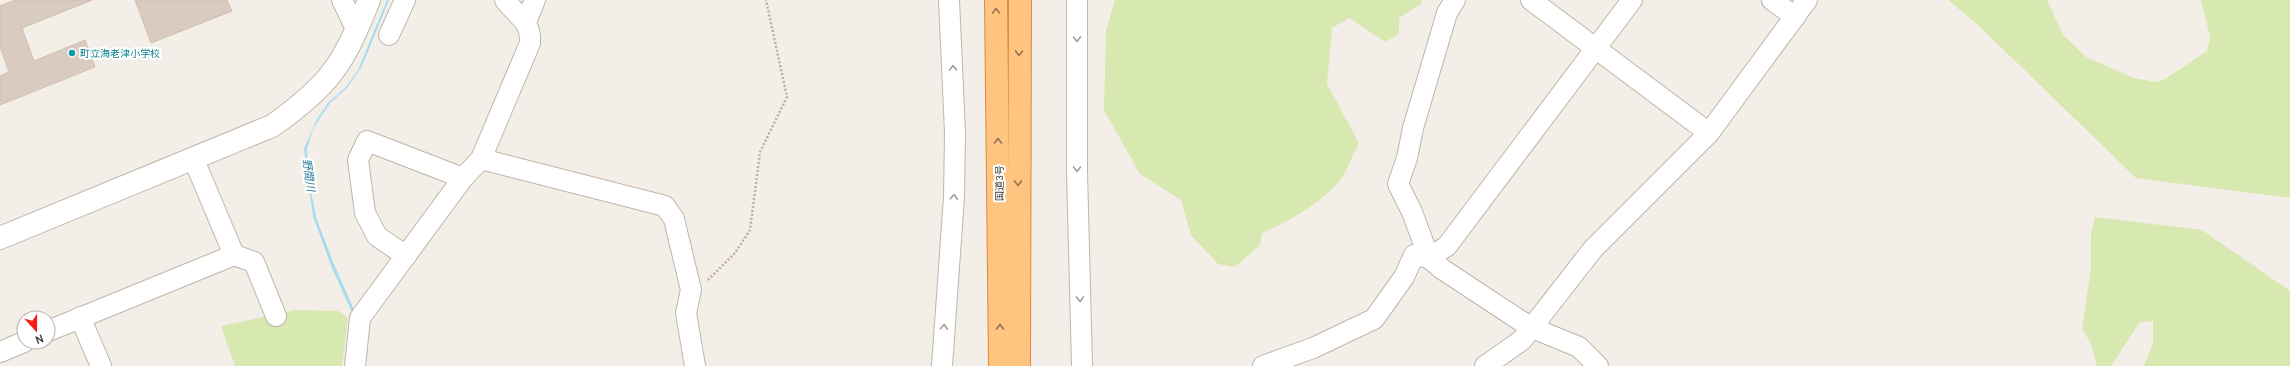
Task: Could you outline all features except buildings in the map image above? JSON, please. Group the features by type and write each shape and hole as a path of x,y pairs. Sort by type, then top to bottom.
{"highway":[{"name":"国道3号","path":"996,0 1000,366"},
{"name":"国道3号","path":"1019,366 1020,0"}],"street":[{"path":"342,0 357,31"},
{"path":"0,238 194,160 272,126 302,105 330,78 344,58 357,31 369,0"},
{"path":"389,35 405,0"},
{"path":"355,366 360,318 463,178 481,159 530,43 531,32 526,22 505,0"},
{"path":"526,22 535,0"},
{"path":"942,366 954,197 955,125 949,0"},
{"path":"1077,0 1077,172 1082,366"},
{"path":"1429,258 1412,212 1398,184 1407,158 1413,128 1446,13 1455,0"},
{"path":"1531,0 1709,133"},
{"path":"1429,258 1447,246 1632,0"},
{"path":"1772,0 1795,17"},
{"path":"1485,366 1522,340 1530,327 1593,249 1709,133 1808,0"},
{"path":"406,256 377,236 365,212 358,160 367,141 463,178"},
{"path":"481,159 665,206 674,219 691,290 686,313 695,366"},
{"path":"194,160 234,255"},
{"path":"56,328 234,255 254,262 276,316"},
{"path":"1262,366 1314,348 1374,319 1404,277 1414,255 1429,258 1442,269 1530,327 1579,347 1598,366"},
{"path":"80,317 101,366"},
{"path":"0,352 16,345"}],"path":[{"path":"691,290 710,279 735,253 750,230 760,152 787,97 766,0"}],"green space":[{"path":"1115,0 1422,0 1421,4 1399,18 1399,34 1385,42 1349,18 1332,28 1327,84 1359,143 1344,175 1325,196 1283,223 1262,233 1260,245 1235,267 1218,264 1191,235 1181,200 1140,174 1104,110 1106,31"},
{"path":"1948,0 2047,0 2063,35 2086,57 2134,78 2156,82 2165,79 2207,51 2210,37 2201,0 2290,0 2290,198 2136,178 1979,26"},
{"path":"2095,217 2202,230 2290,291 2290,366 2144,366 2153,343 2153,321 2140,322 2111,366 2097,366 2091,344 2082,328 2091,268 2091,235"},
{"path":"295,310 338,311 348,318 342,366 235,366 221,326"}],"water":[{"name":"野間川","path":"387,0 389,0 362,66 347,88 330,103 318,121 313,129 307,149 308,175 316,217 333,262 355,312 352,312 332,268 313,216 304,149 316,121 328,103 346,87 358,70"}],"place":[{"name":"町立海老津小学校","path":"72,53"}]}
